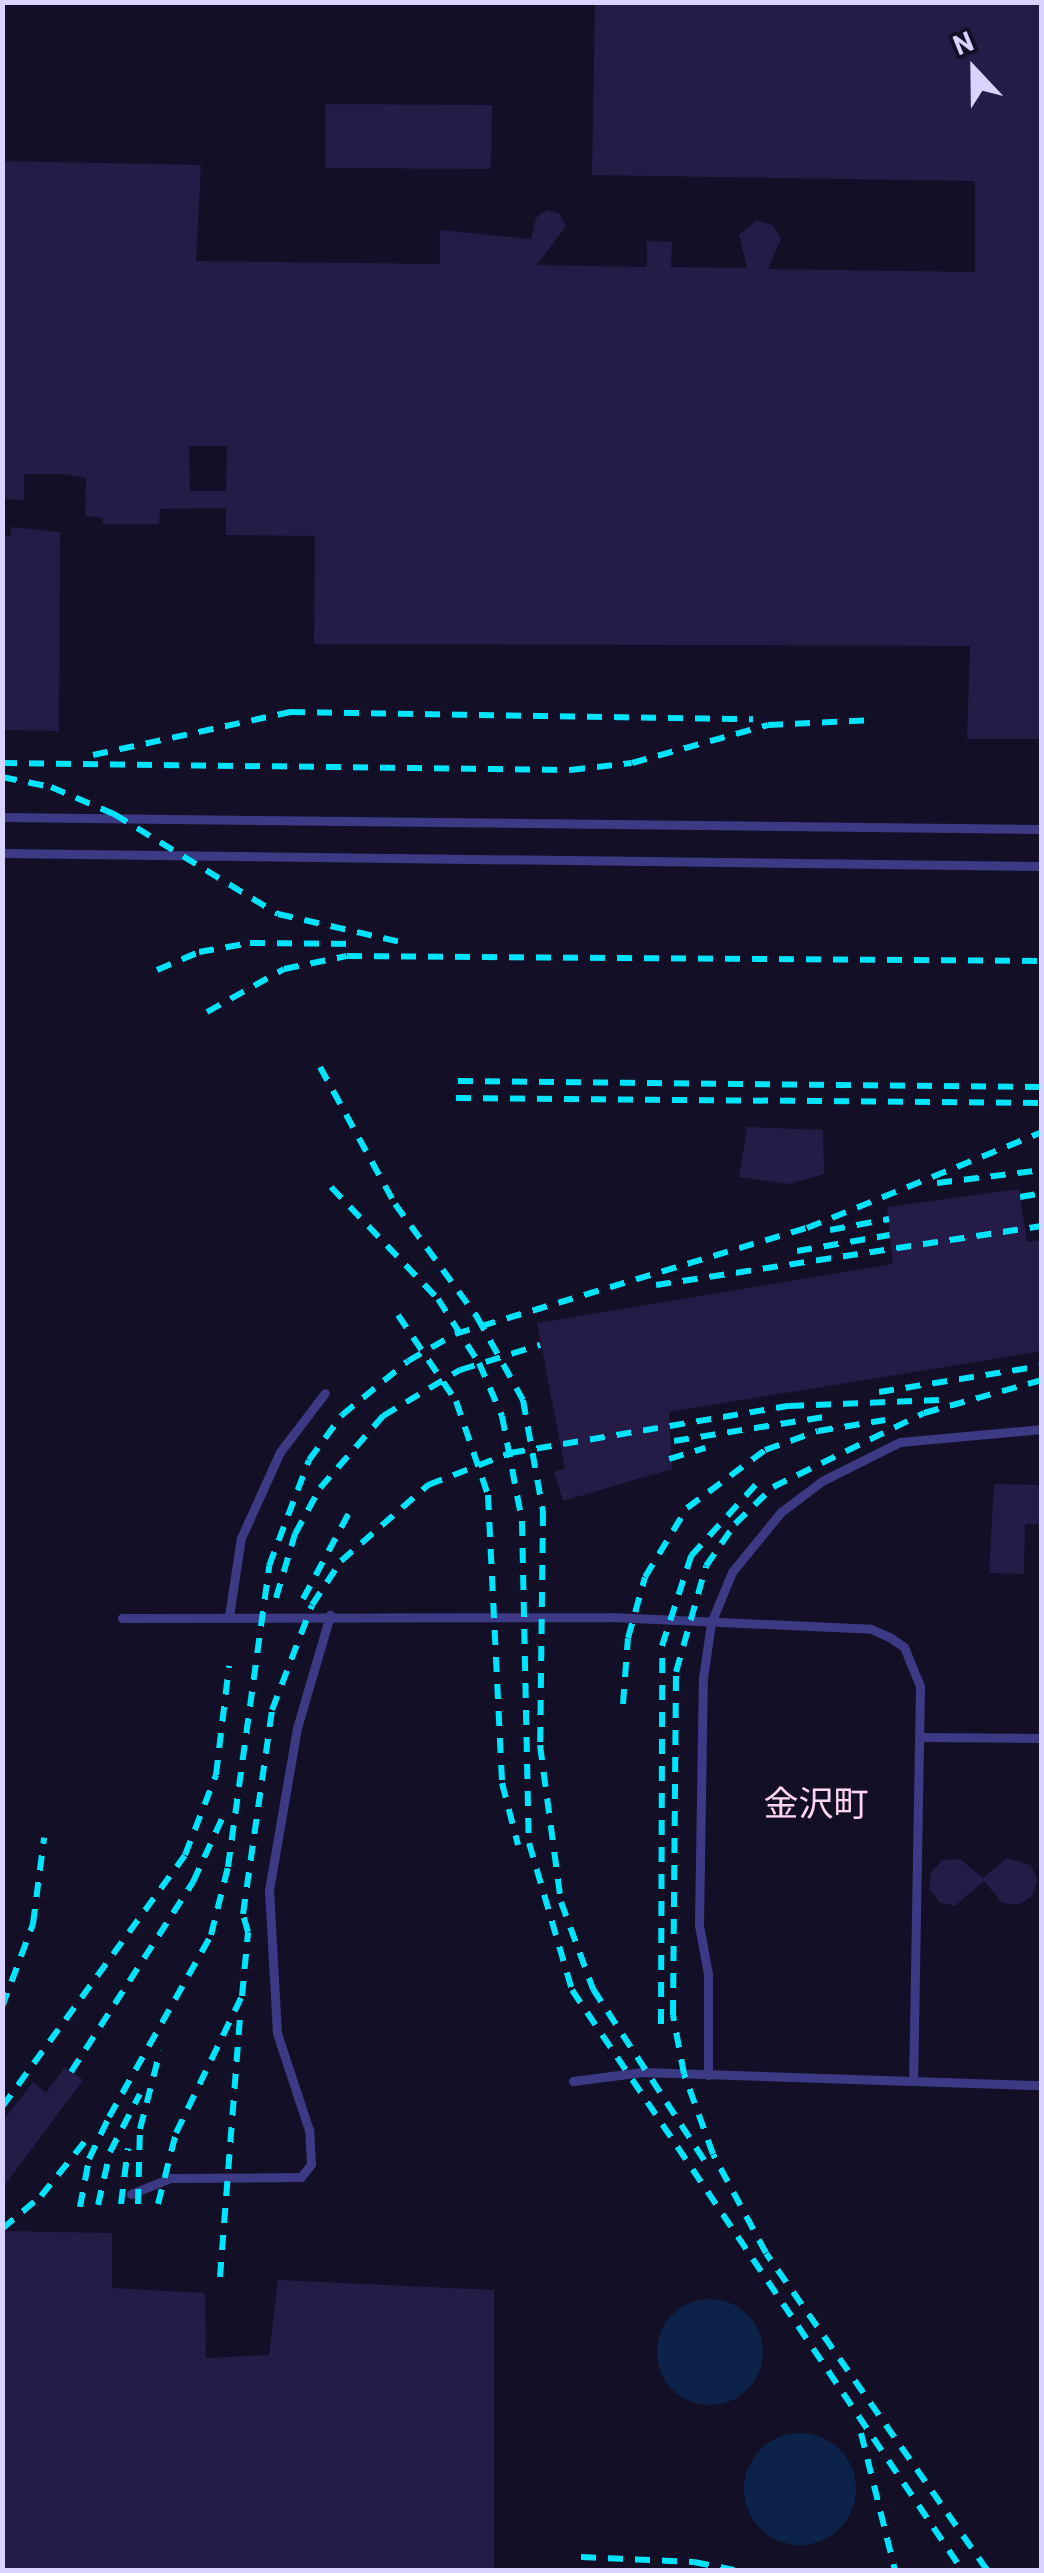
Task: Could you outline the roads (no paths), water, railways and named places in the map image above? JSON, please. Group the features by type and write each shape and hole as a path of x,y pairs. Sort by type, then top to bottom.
{"lane":[{"path":"2,817 1042,829"},
{"path":"2,852 1042,866"},
{"path":"229,1616 241,1538 280,1452 325,1393"},
{"path":"708,2075 708,1974 699,1926 703,1678 711,1624 732,1572 763,1530 822,1480 900,1442 1042,1429"},
{"path":"131,2194 170,2178 300,2177 312,2164 309,2130 277,2034 269,1890 297,1728 330,1615"},
{"path":"122,1618 330,1615 711,1624 871,1629 891,1638 915,1666 919,1738 912,2081"},
{"path":"919,1738 1042,1738"},
{"path":"573,2081 642,2072 1042,2085"}],"water":[{"path":"710,2299 730,2303 748,2314 759,2332 763,2352 759,2372 748,2390 730,2401 710,2405 690,2401 672,2390 661,2372 657,2352 661,2332 672,2314 690,2303"},
{"path":"800,2433 822,2437 840,2449 852,2467 856,2489 852,2511 840,2529 822,2541 800,2545 778,2541 760,2529 748,2511 744,2489 748,2467 760,2449 778,2437"}],"railway":[{"path":"93,755 290,712 753,719"},
{"path":"2,763 570,770 632,763 768,725 874,720"},
{"path":"2,777 51,787 114,814 278,914 409,944"},
{"path":"157,970 199,952 250,943 358,944"},
{"path":"207,1012 284,969 347,956 1042,961"},
{"path":"320,1067 395,1204 477,1317 523,1400 543,1511 540,1745 561,1902 593,1989 710,2169"},
{"path":"458,1081 1042,1087"},
{"path":"456,1098 1042,1103"},
{"path":"80,2207 89,2159 109,2117 211,1935 228,1867 269,1566 309,1460 342,1415 408,1361 455,1334 807,1228 1042,1132"},
{"path":"937,1183 1042,1170"},
{"path":"331,1187 438,1299 479,1363 502,1416 522,1521 529,1843 572,1990 962,2570"},
{"path":"1020,1197 1042,1193"},
{"path":"830,1230 889,1219"},
{"path":"656,1285 1042,1226"},
{"path":"797,1251 890,1235"},
{"path":"398,1315 456,1401 488,1495 502,1783 518,1845"},
{"path":"276,1598 295,1534 320,1488 383,1416 460,1370 540,1345"},
{"path":"879,1392 1042,1366"},
{"path":"987,2570 766,2253 713,2154 684,2074 673,2015 676,1672 706,1566 735,1524 773,1487 924,1413 1042,1380"},
{"path":"158,2204 176,2133 242,1996 248,1932 243,1914 272,1710 312,1605 341,1561 428,1485 510,1453 789,1406 939,1400"},
{"path":"674,1441 824,1417"},
{"path":"623,1704 628,1638 645,1577 687,1508 765,1450 818,1431 885,1420"},
{"path":"669,1459 705,1448"},
{"path":"661,2024 662,1646 691,1556 759,1481"},
{"path":"303,1599 351,1509"},
{"path":"2,2107 185,1855 216,1775 229,1666"},
{"path":"71,2072 193,1882 226,1810"},
{"path":"2,2007 33,1924 44,1838"},
{"path":"220,2277 240,2016"},
{"path":"138,2204 140,2129 160,2051"},
{"path":"98,2205 110,2152 140,2094"},
{"path":"2,2229 41,2196 91,2134"},
{"path":"121,2204 128,2148"},
{"path":"861,2433 895,2570"},
{"path":"581,2557 694,2562 734,2570"}],"district":[{"name":"金沢町","path":"816,1802"}]}
